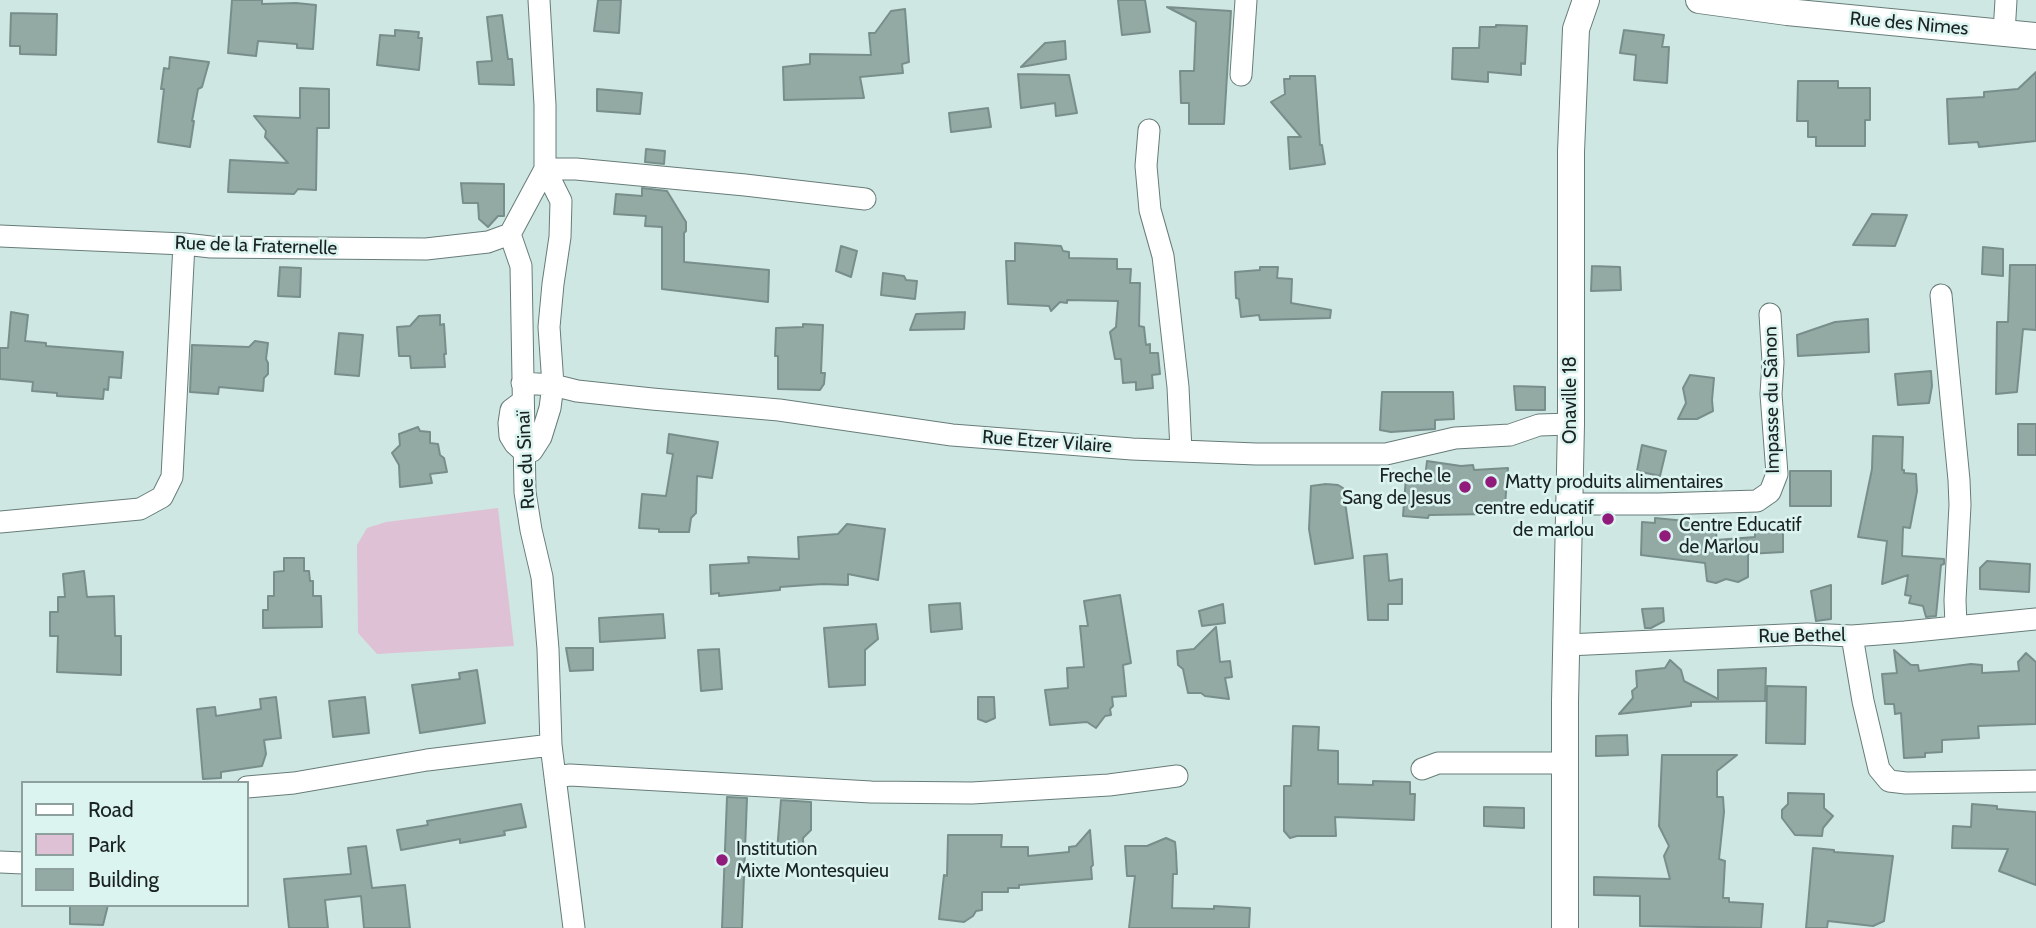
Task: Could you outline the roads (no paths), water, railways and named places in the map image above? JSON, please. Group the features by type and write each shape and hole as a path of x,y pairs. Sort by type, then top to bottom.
{"street":[{"path":"524,452 532,451 541,437 550,408 553,386 549,327 561,237 561,201 545,169 545,106 539,0"},
{"path":"1241,75 1246,0"},
{"name":"Onaville 18","path":"1565,928 1572,99 1576,29 1587,0"},
{"name":"Rue des Nimes","path":"1699,0 2036,37"},
{"path":"2004,33 2006,0"},
{"path":"1149,130 1146,166 1150,210 1163,256 1166,278 1178,387 1181,451"},
{"path":"545,169 576,169 865,199"},
{"path":"510,234 545,169"},
{"name":"Rue de la Fraternelle","path":"0,236 211,247 426,249 488,242 510,234"},
{"name":"Rue du Sinaï","path":"510,234 521,266 525,492 542,577 548,649 551,745 574,928"},
{"path":"0,522 141,509 162,497 172,477 184,244"},
{"path":"1941,295 1959,480 1956,626"},
{"name":"Impasse du Sânon","path":"1569,504 1757,501 1770,492 1777,474 1771,394 1773,362 1770,314"},
{"name":"Rue Etzer Vilaire","path":"523,392 553,386 779,410 952,435 1256,454 1386,454 1455,438 1510,435 1539,425 1571,424"},
{"name":"Rue Bethel","path":"1567,645 1807,635 1852,636 2036,619"},
{"path":"1852,636 1863,701 1879,769 1889,781 2036,781"},
{"path":"248,787 294,783 427,760 551,745"},
{"path":"1422,769 1438,763 1566,763"},
{"path":"555,777 570,775 871,792 972,793 1109,785 1177,776"},
{"path":"0,862 21,863"}],"place":[{"name":"Matty produits alimentaires","path":"1491,482"},
{"name":"Freche le Sang de Jesus","path":"1465,487"},
{"name":"centre educatif de marlou","path":"1608,519"},
{"name":"Centre Educatif de Marlou","path":"1665,536"},
{"name":"Institution Mixte Montesquieu","path":"722,860"}]}
